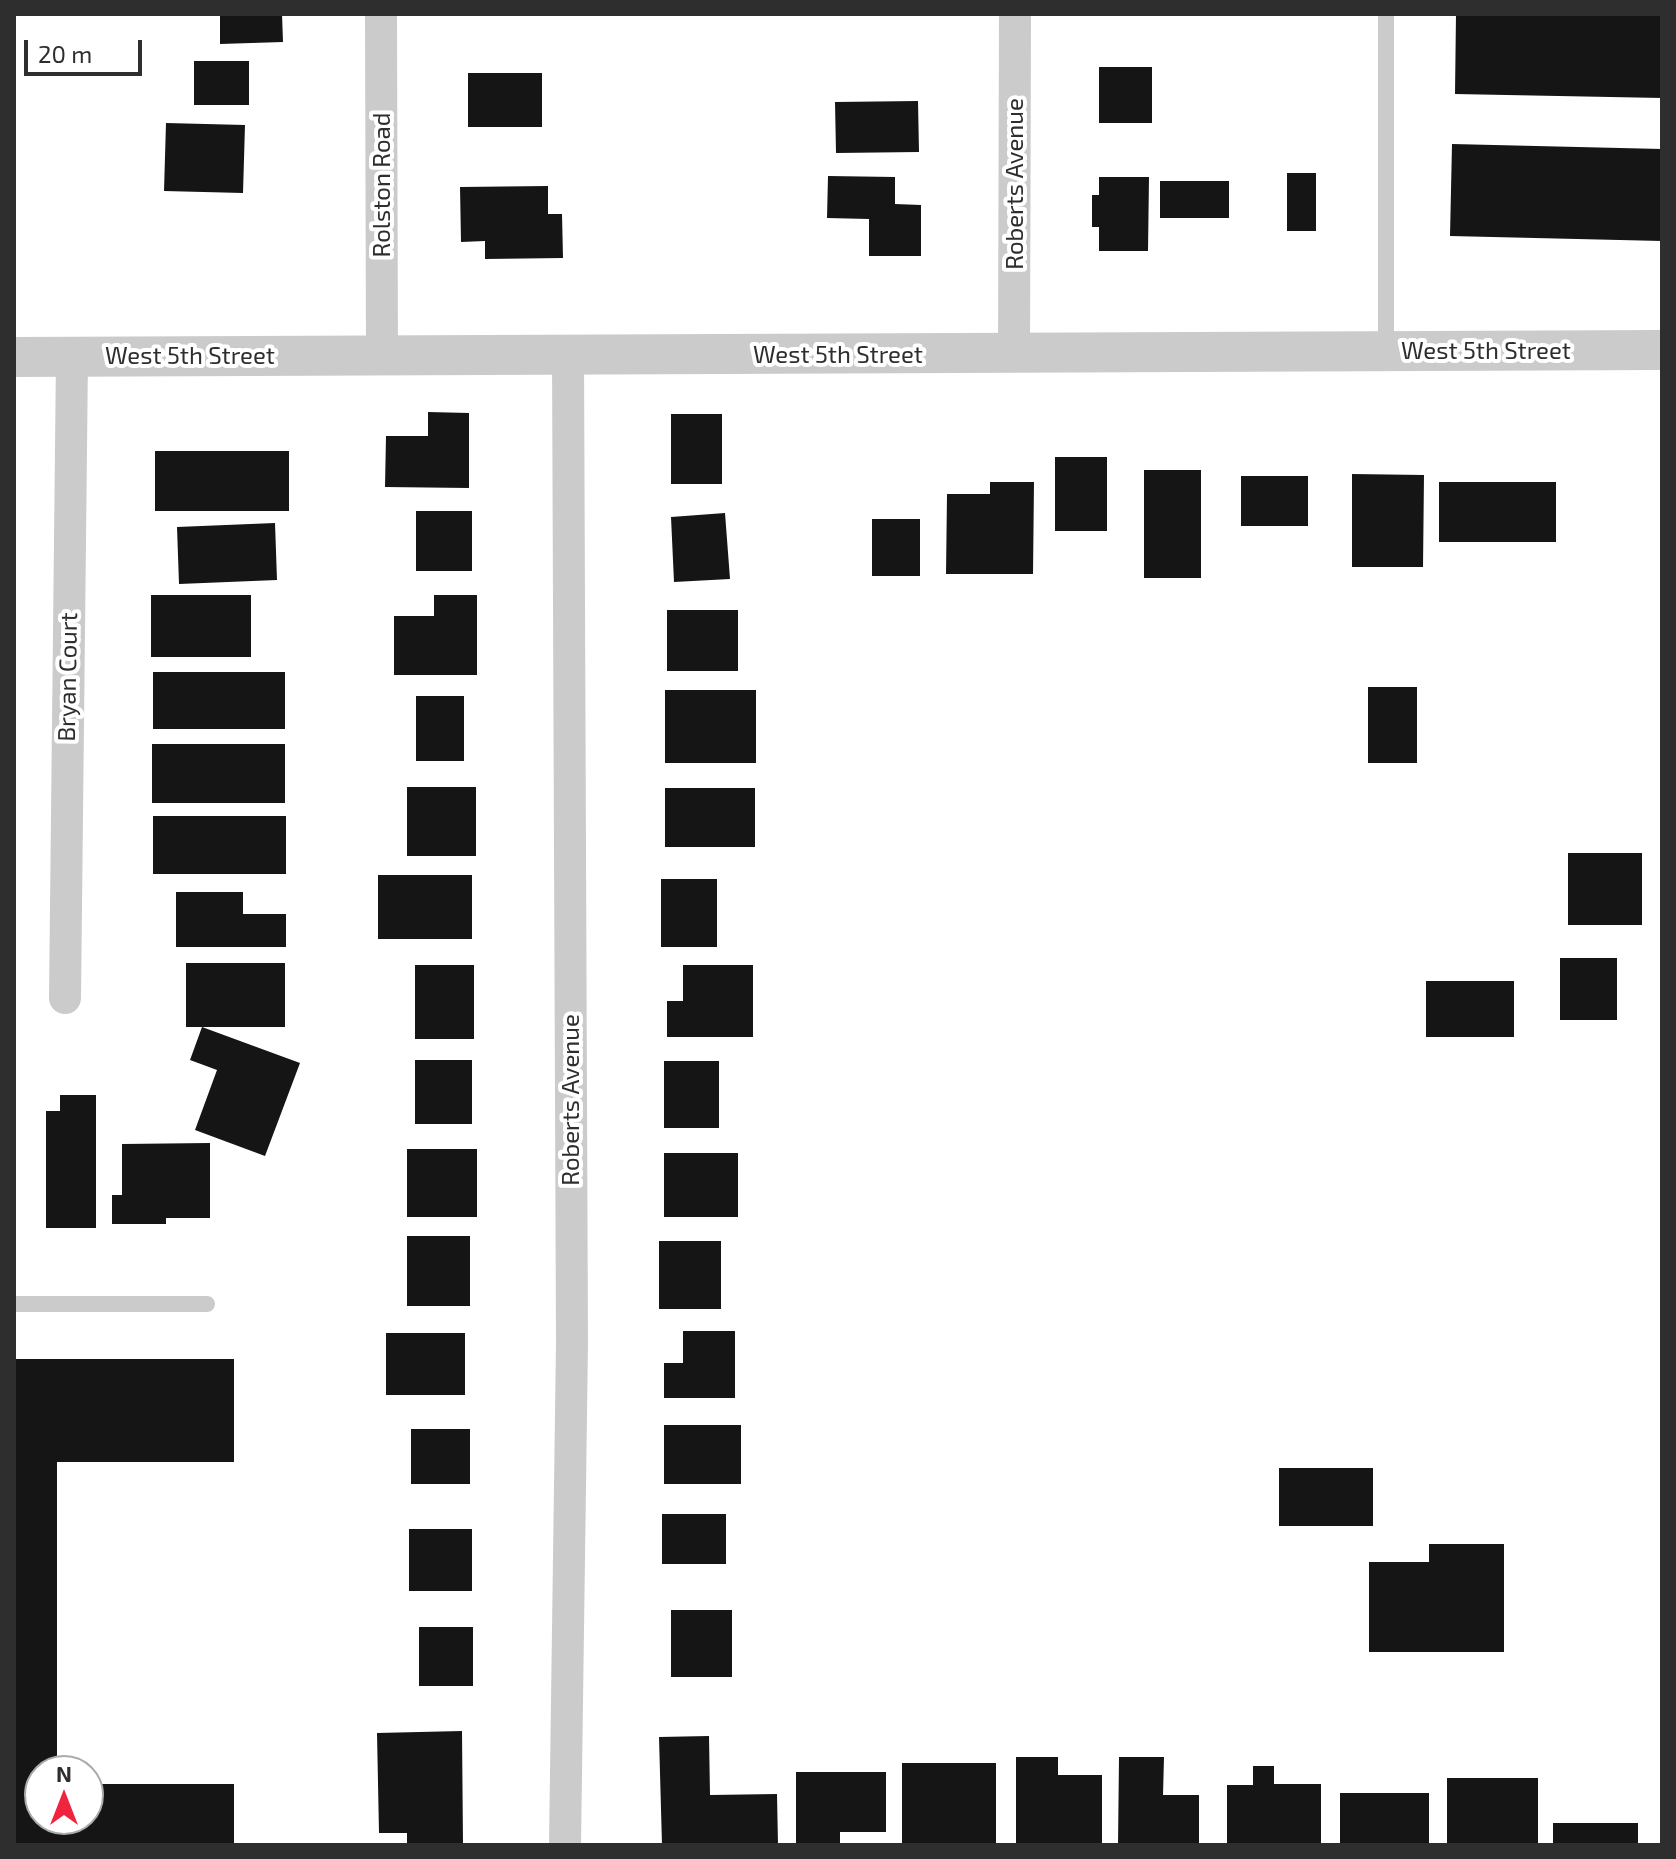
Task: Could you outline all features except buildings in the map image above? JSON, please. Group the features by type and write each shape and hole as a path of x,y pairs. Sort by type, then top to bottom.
{"street":[{"name":"Rolston Road","path":"381,14 382,356"},
{"name":"Roberts Avenue","path":"1014,354 1015,14"},
{"name":"West 5th Street","path":"14,357 1662,350"},
{"name":"Roberts Avenue","path":"565,1845 572,1342 568,356"},
{"name":"Bryan Court","path":"65,998 72,357"}],"lane":[{"path":"1386,14 1386,352"},
{"path":"14,1304 207,1304"}]}
